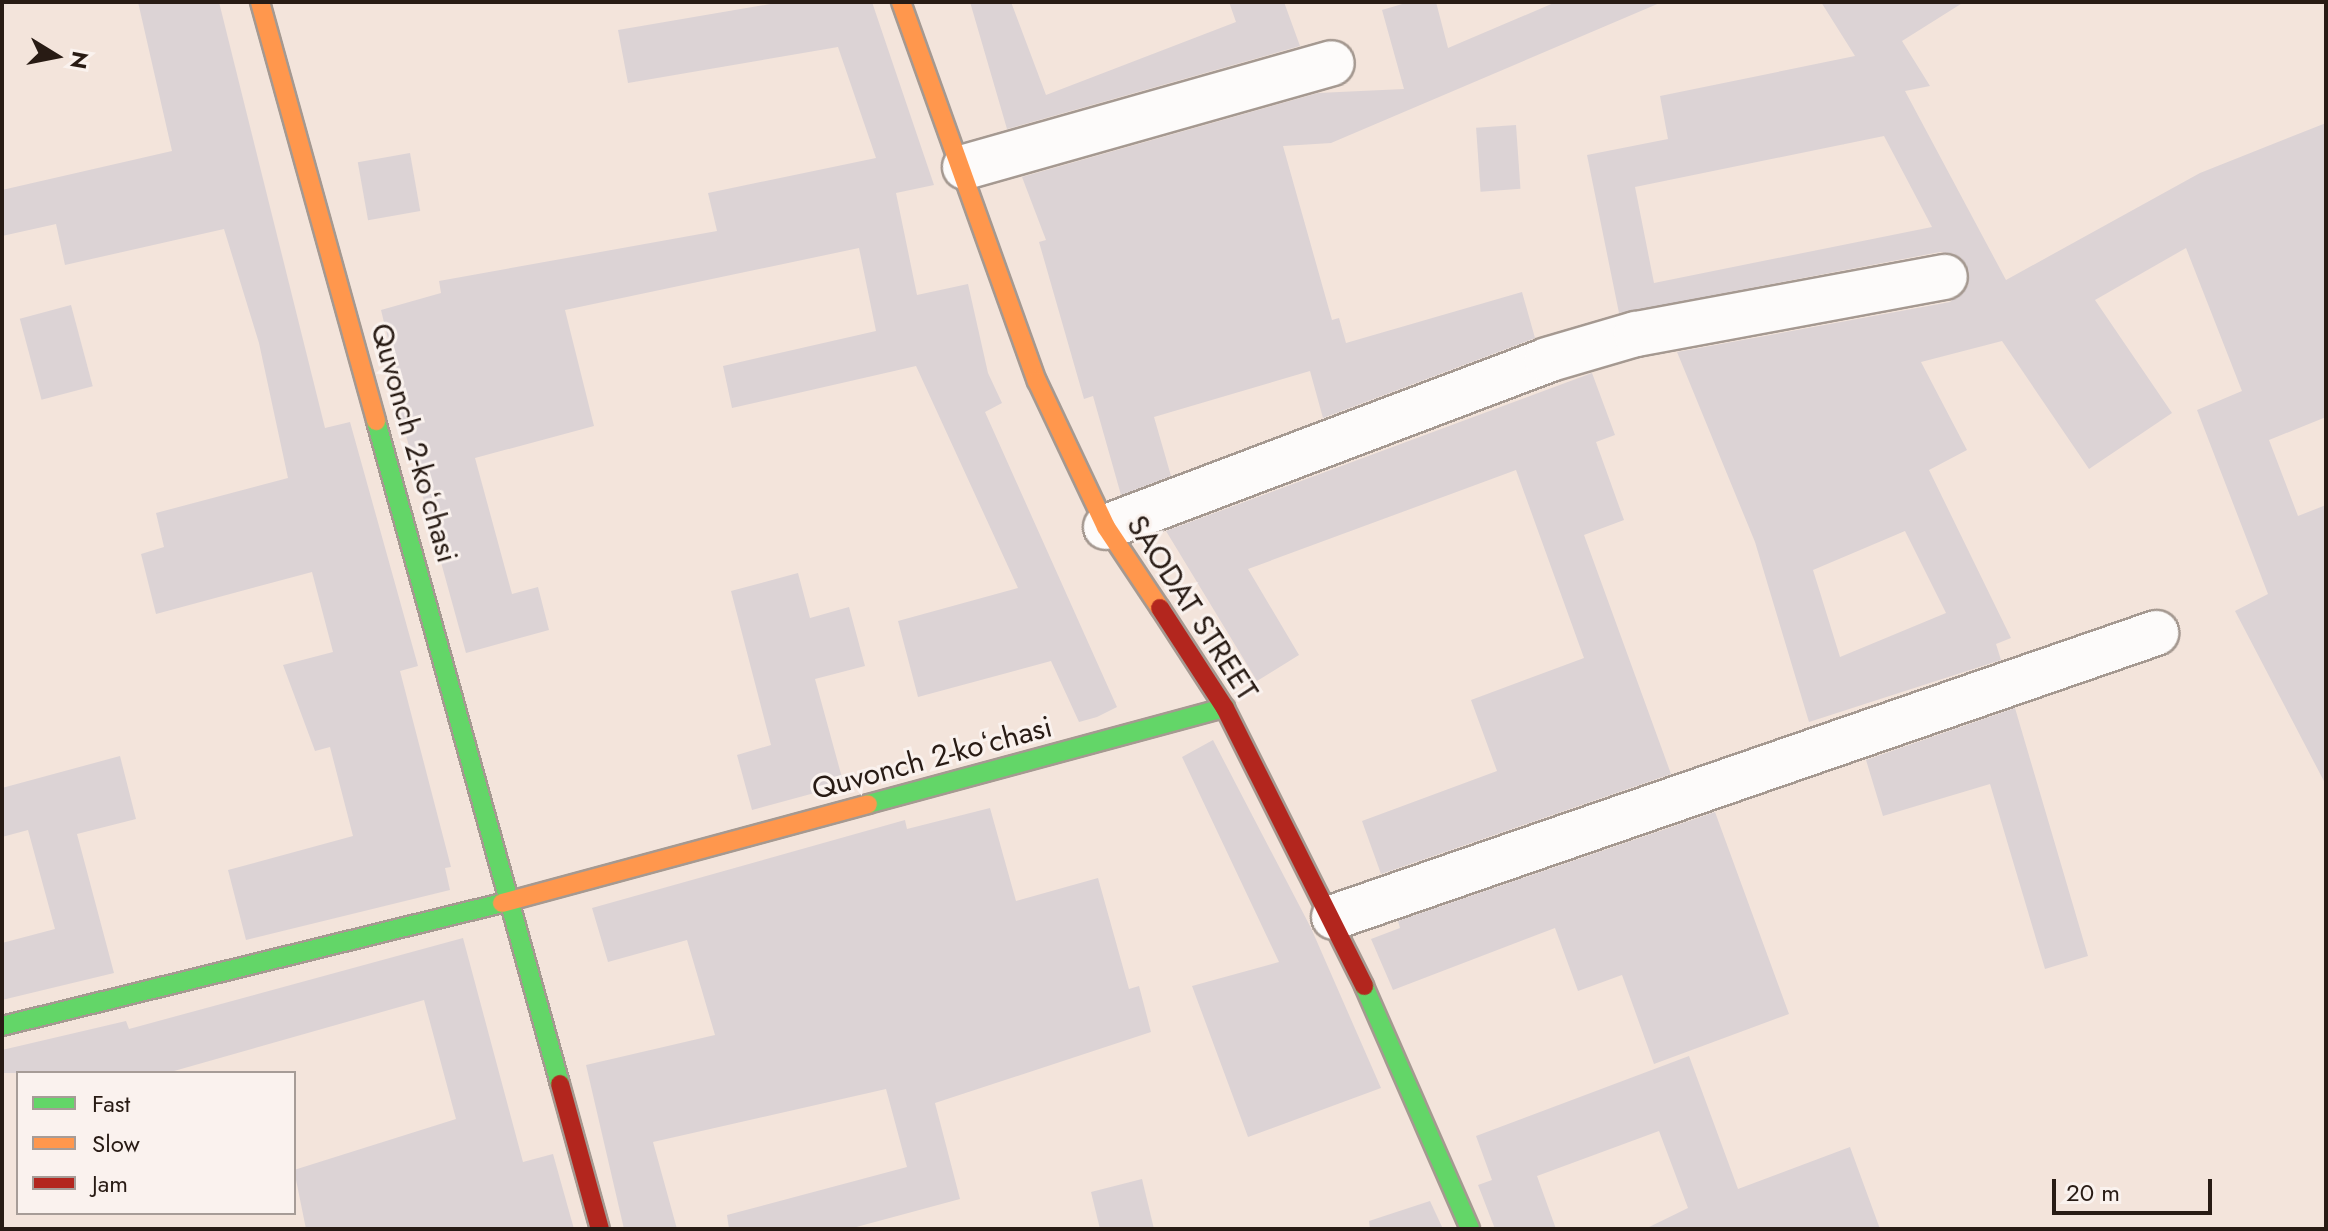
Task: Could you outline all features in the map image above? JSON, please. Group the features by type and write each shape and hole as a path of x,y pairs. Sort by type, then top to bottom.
{"street":[{"name":"Quvonch 2-koʻchasi","path":"260,2 514,900 600,1229"},
{"name":"SAODAT STREET","path":"901,2 965,167 1037,381 1106,527 1225,708 1334,917 1470,1229"},
{"path":"965,167 1332,63"},
{"path":"1106,527 1547,360 1636,334 1945,277"},
{"path":"1334,917 2156,633"},
{"name":"Quvonch 2-koʻchasi","path":"2,1026 514,900 1225,708"}],"building":[{"path":"138,2 219,2 325,428 350,422 418,666 400,671 451,867 445,868 450,890 246,940 228,870 353,836 330,747 315,751 283,665 333,652 312,572 156,614 141,554 164,547 156,513 288,478 259,343 224,229 65,265 56,224 2,236 2,190 172,151"},
{"path":"782,2 872,2 934,185 896,193 917,295 968,284 988,373 1002,403 985,412 1117,707 1097,717 1079,722 1051,661 918,697 898,621 1018,588 916,366 732,408 723,366 876,331 859,248 565,310 594,426 475,458 512,594 538,587 549,630 466,653 399,410 405,409 381,310 441,293 439,281 717,231 708,193 876,158 838,47 628,83 618,30"},
{"path":"970,2 1011,2 1046,95 1236,22 1229,2 1284,2 1300,46 1007,129"},
{"path":"1409,2 1436,2 1448,48 1556,2 1662,2 1331,143 1283,146 1332,320 1339,318 1346,343 1522,292 1535,338 1323,418 1310,371 1154,417 1171,476 1121,495 1093,396 1084,399 1039,242 1046,240 1022,177 1318,93 1404,89 1382,10"},
{"path":"1821,2 1964,2 1902,41 1930,86 1905,91 2006,280 2200,173 2326,123 2326,417 2269,440 2298,516 2326,505 2326,785 2235,611 2268,594 2197,410 2242,391 2186,248 2095,300 2172,413 2089,469 2002,341 1921,362 1967,450 1929,470 2011,638 1996,644 2001,660 1809,722 1755,542 1677,352 1950,302 1968,286 1969,272 1954,254 1940,252 1619,313 1587,155 1668,139 1660,96 1855,56","holes":["1884,136 1932,227 1654,283 1635,187","1905,531 1946,613 1840,657 1813,570"]},
{"path":"1516,125 1520,189 1481,192 1476,128"},
{"path":"410,153 420,211 368,220 358,162"},
{"path":"71,305 93,386 42,400 20,319"},
{"path":"1592,373 1615,435 1596,442 1624,520 1584,535 1671,774 1381,874 1362,821 1497,771 1471,700 1584,658 1516,470 1248,569 1299,655 1257,681 1166,531"},
{"path":"798,573 810,618 849,607 865,666 815,679 844,785 752,810 737,755 771,745 731,591"},
{"path":"2015,708 2088,956 2045,969 1990,784 1883,816 1866,760"},
{"path":"1213,740 1311,928 1381,1088 1248,1137 1192,986 1279,962 1182,757"},
{"path":"120,756 136,819 77,834 114,973 2,1000 2,943 55,929 28,830 2,837 2,788"},
{"path":"990,808 1016,901 1098,878 1129,989 1139,986 1151,1032 935,1103 960,1199 849,1229 729,1229 727,1215 907,1167 886,1089 653,1142 677,1229 624,1229 586,1065 715,1035 687,940 608,962 592,908 905,820 907,829"},
{"path":"1715,812 1789,1014 1654,1064 1622,975 1578,991 1555,928 1393,990 1371,939 1400,928 1398,921"},
{"path":"463,938 523,1162 553,1154 574,1229 306,1229 296,1169 456,1119 424,1000 174,1071 2,1073 2,1050 126,1021 129,1029"},
{"path":"1689,1056 1738,1189 1850,1147 1880,1229 1645,1229 1688,1208 1659,1131 1537,1176 1556,1229 1495,1229 1478,1185 1492,1180 1476,1136"},
{"path":"1142,1179 1154,1229 1100,1229 1091,1192"},
{"path":"1430,1201 1443,1229 1370,1229 1369,1221"}],"traffic: fast":[{"path":"376,421 560,1084"},
{"path":"868,804 1225,708"},
{"path":"2,1026 502,903"},
{"path":"1364,986 1470,1229"}],"traffic: slow":[{"path":"260,2 376,421"},
{"path":"901,2 1037,381 1106,527 1160,608"},
{"path":"502,903 868,804"}],"traffic: jam":[{"path":"1160,608 1225,708 1364,986"},
{"path":"560,1084 600,1229"}]}
